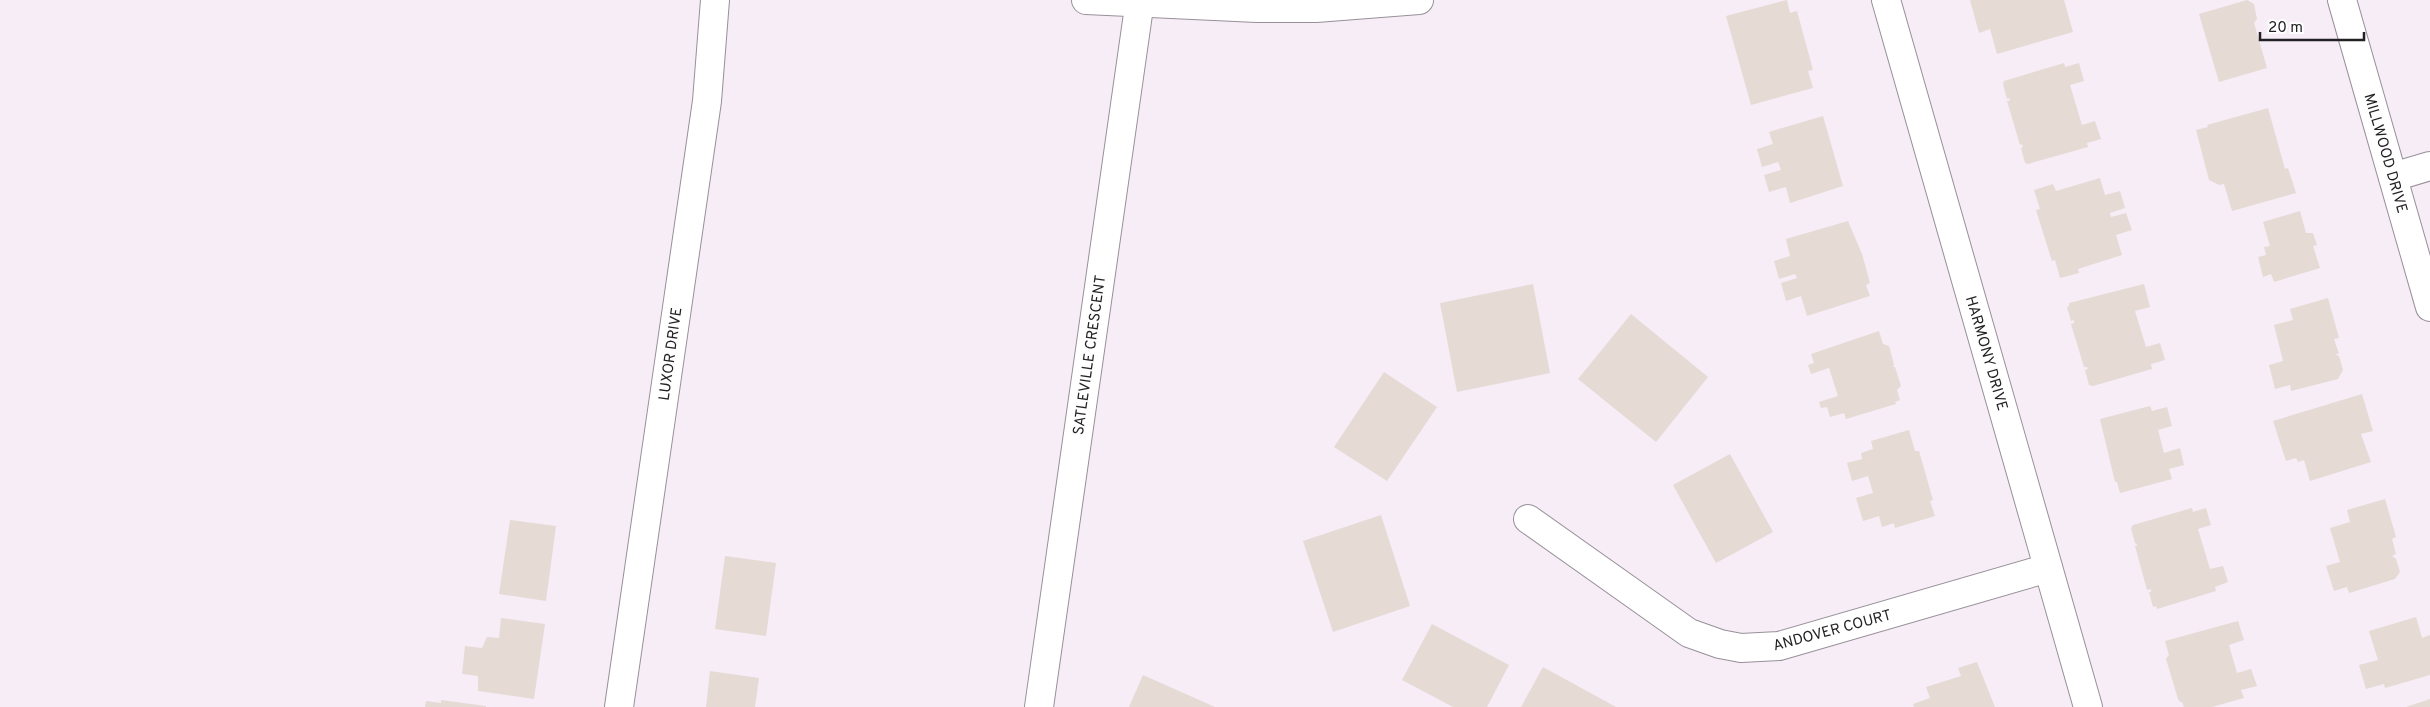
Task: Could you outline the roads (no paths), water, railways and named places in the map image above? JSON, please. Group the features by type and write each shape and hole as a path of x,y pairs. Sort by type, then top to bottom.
{"street":[{"name":"LUXOR DRIVE","path":"619,707 707,101 715,0"},
{"path":"1086,0 1140,1 1257,8 1316,8 1419,0"},
{"name":"HARMONY DRIVE","path":"1886,0 2088,707"},
{"name":"MILLWOOD DRIVE","path":"2342,0 2430,307"},
{"name":"SATLEVILLE CRESCENT","path":"1039,707 1140,1"},
{"path":"2393,177 2430,166"},
{"name":"ANDOVER COURT","path":"1528,519 1675,625 1703,639 1741,648 1759,649 1779,646 2048,568"}]}
